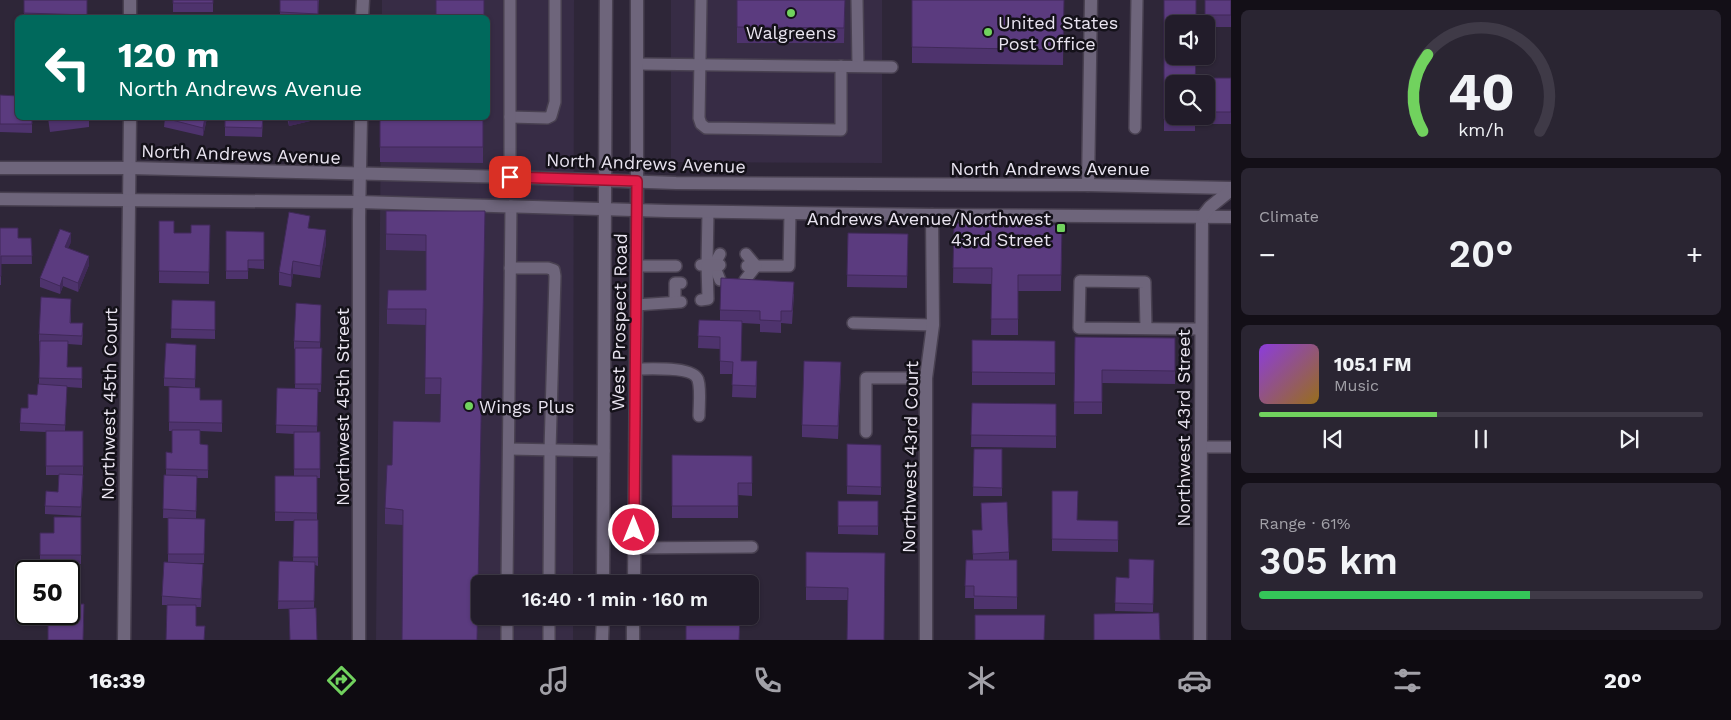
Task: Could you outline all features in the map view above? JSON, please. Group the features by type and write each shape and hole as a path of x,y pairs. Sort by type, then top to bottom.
{"main road":[{"path":"130,0 130,15"},
{"path":"362,0 362,15"},
{"name":"West Prospect Road","path":"603,575 606,0"},
{"name":"West Prospect Road","path":"634,575 637,0"},
{"path":"1088,185 1091,0"},
{"name":"Northwest 45th Court","path":"124,640 130,120"},
{"name":"Northwest 45th Street","path":"359,640 359,202 361,120"},
{"name":"North Andrews Avenue","path":"0,168 130,168 686,183 1088,185 1231,189"},
{"path":"1202,217 1210,207 1231,189"},
{"path":"0,199 359,202 932,216 1231,217"},
{"name":"Northwest 43rd Court","path":"926,640 926,378 933,325 932,216"},
{"name":"Northwest 43rd Street","path":"1200,640 1202,217"},
{"path":"602,640 603,625"},
{"path":"633,625 633,640"}],"lane":[{"path":"510,0 510,177"},
{"path":"510,118 546,118 551,116 555,102 555,0"},
{"path":"701,0 699,118 701,124 706,128 841,130 841,66"},
{"path":"857,0 858,66"},
{"path":"1135,128 1136,0"},
{"path":"637,64 699,66 892,66"},
{"path":"507,575 511,206"},
{"path":"708,212 712,263 720,280"},
{"path":"746,280 750,262 789,266 790,213"},
{"path":"701,300 708,300 704,283 712,263"},
{"path":"636,305 678,302 678,266 637,266"},
{"path":"510,268 548,268 554,270 555,276 550,450 549,575"},
{"path":"1146,328 1145,282 1080,281 1079,328 1201,329"},
{"path":"853,323 933,325"},
{"path":"636,369 693,373 698,380 699,416"},
{"path":"866,432 866,378 926,378"},
{"path":"1201,447 1231,447"},
{"path":"509,449 604,451"},
{"path":"634,548 752,547"},
{"path":"507,625 507,640"},
{"path":"549,625 549,640"}],"shaded area":[{"path":"382,0 574,0 573,575 471,575 471,625 573,625 573,640 376,640 381,120 490,120 490,15 382,15"},
{"path":"671,0 882,0 882,163 671,162"}],"building":[{"path":"24,0 87,0 87,15 24,13"},
{"path":"173,0 213,0 213,3 173,3"},
{"path":"280,0 318,0 318,14 280,12"},
{"path":"436,0 484,0 484,15 436,15"},
{"name":"Walgreens","path":"737,0 845,0 844,28 737,27"},
{"name":"United States Post Office","path":"912,0 1064,0 1063,50 912,47"},
{"path":"1164,0 1196,0 1196,15 1165,15 1165,65 1196,65 1195,75 1165,75 1164,119"},
{"path":"1205,0 1231,0 1231,15 1205,15"},
{"path":"1215,78 1231,78 1231,112 1215,112"},
{"path":"0,95 15,96 15,120 32,120 32,124 0,124"},
{"path":"172,120 205,120 203,128"},
{"path":"225,120 263,120 262,128 225,127"},
{"path":"380,120 483,120 483,147 380,147"},
{"path":"386,211 485,211 478,575 471,575 471,625 477,625 477,640 402,640 403,510 385,508 387,465 392,465 393,421 440,422 441,378 425,378 426,309 387,309 388,290 426,290 426,235 386,234"},
{"path":"289,212 310,216 308,228 326,230 320,266 293,261 291,275 279,272"},
{"path":"159,221 174,221 174,233 191,233 191,225 210,225 209,272 159,271"},
{"path":"954,223 1062,225 1061,275 1018,275 1018,319 991,319 992,268 953,268"},
{"path":"0,228 18,228 18,238 31,238 32,256 1,256 1,276 0,276"},
{"path":"60,229 71,233 65,247 89,256 78,283 63,277 60,286 40,278"},
{"path":"226,231 264,232 264,260 248,260 248,271 226,271"},
{"path":"848,233 908,234 907,276 847,275"},
{"path":"721,278 794,282 792,311 781,311 781,321 760,320 760,311 720,310"},
{"path":"41,297 71,299 70,323 83,323 82,336 39,334"},
{"path":"172,300 215,301 215,330 171,329"},
{"path":"296,303 321,305 320,342 294,341"},
{"path":"699,320 742,321 741,361 757,361 756,386 732,385 733,362 720,361 720,337 698,336"},
{"path":"1075,337 1175,338 1175,371 1102,370 1102,402 1074,402"},
{"path":"972,340 1055,341 1055,373 972,372"},
{"path":"40,341 68,341 67,367 82,367 82,379 39,378"},
{"path":"166,343 196,345 195,379 164,378"},
{"path":"295,348 322,348 321,384 295,384"},
{"path":"804,361 841,362 838,426 802,425"},
{"path":"38,384 67,386 65,425 20,423 21,408 28,408 28,394 37,395"},
{"path":"169,387 200,388 200,400 222,400 222,423 169,422"},
{"path":"277,388 318,389 317,426 276,425"},
{"path":"972,403 1056,404 1056,436 971,435"},
{"path":"172,430 200,430 200,444 208,445 208,470 166,469 166,452 172,453"},
{"path":"46,431 83,431 83,466 46,466"},
{"path":"294,432 320,432 320,469 294,469"},
{"path":"847,444 881,445 881,487 847,486"},
{"path":"974,449 1002,449 1002,488 973,487"},
{"path":"672,455 752,456 752,483 738,483 738,506 672,506"},
{"path":"59,474 83,475 81,507 45,506 46,491 58,492"},
{"path":"164,475 197,476 196,511 163,509"},
{"path":"275,476 317,476 317,513 275,512"},
{"path":"1052,491 1078,491 1077,520 1118,521 1118,540 1052,539"},
{"path":"838,501 878,501 878,526 838,526"},
{"path":"1007,502 1009,552 973,554 972,530 982,530 981,503"},
{"path":"54,517 81,517 81,555 40,555 40,533 54,533"},
{"path":"168,518 205,519 204,554 168,554"},
{"path":"294,520 318,520 318,557 293,557"},
{"path":"806,552 885,553 884,640 847,640 848,588 806,587"},
{"path":"1129,559 1154,560 1153,604 1115,603 1116,577 1129,578"},
{"path":"966,560 1017,560 1017,597 974,596 974,586 965,586"},
{"path":"279,561 315,562 314,601 278,601"},
{"path":"164,562 203,564 201,599 162,596"},
{"path":"80,604 84,604 83,640 48,640 48,625 80,625"},
{"path":"167,605 196,605 196,626 205,626 204,640 166,640"},
{"path":"316,608 317,640 290,640 289,609"},
{"path":"1159,613 1160,640 1094,640 1094,614"},
{"path":"975,615 1045,615 1044,640 975,640"},
{"path":"686,625 740,625 739,640 686,640"}],"place":[{"name":"Walgreens","path":"791,13"},
{"name":"United States Post Office","path":"988,32"},
{"name":"Andrews Avenue/Northwest 43rd Street","path":"1061,228"},
{"name":"Wings Plus","path":"469,406"}],"route":[{"path":"510,177 637,181 634,530"}]}
